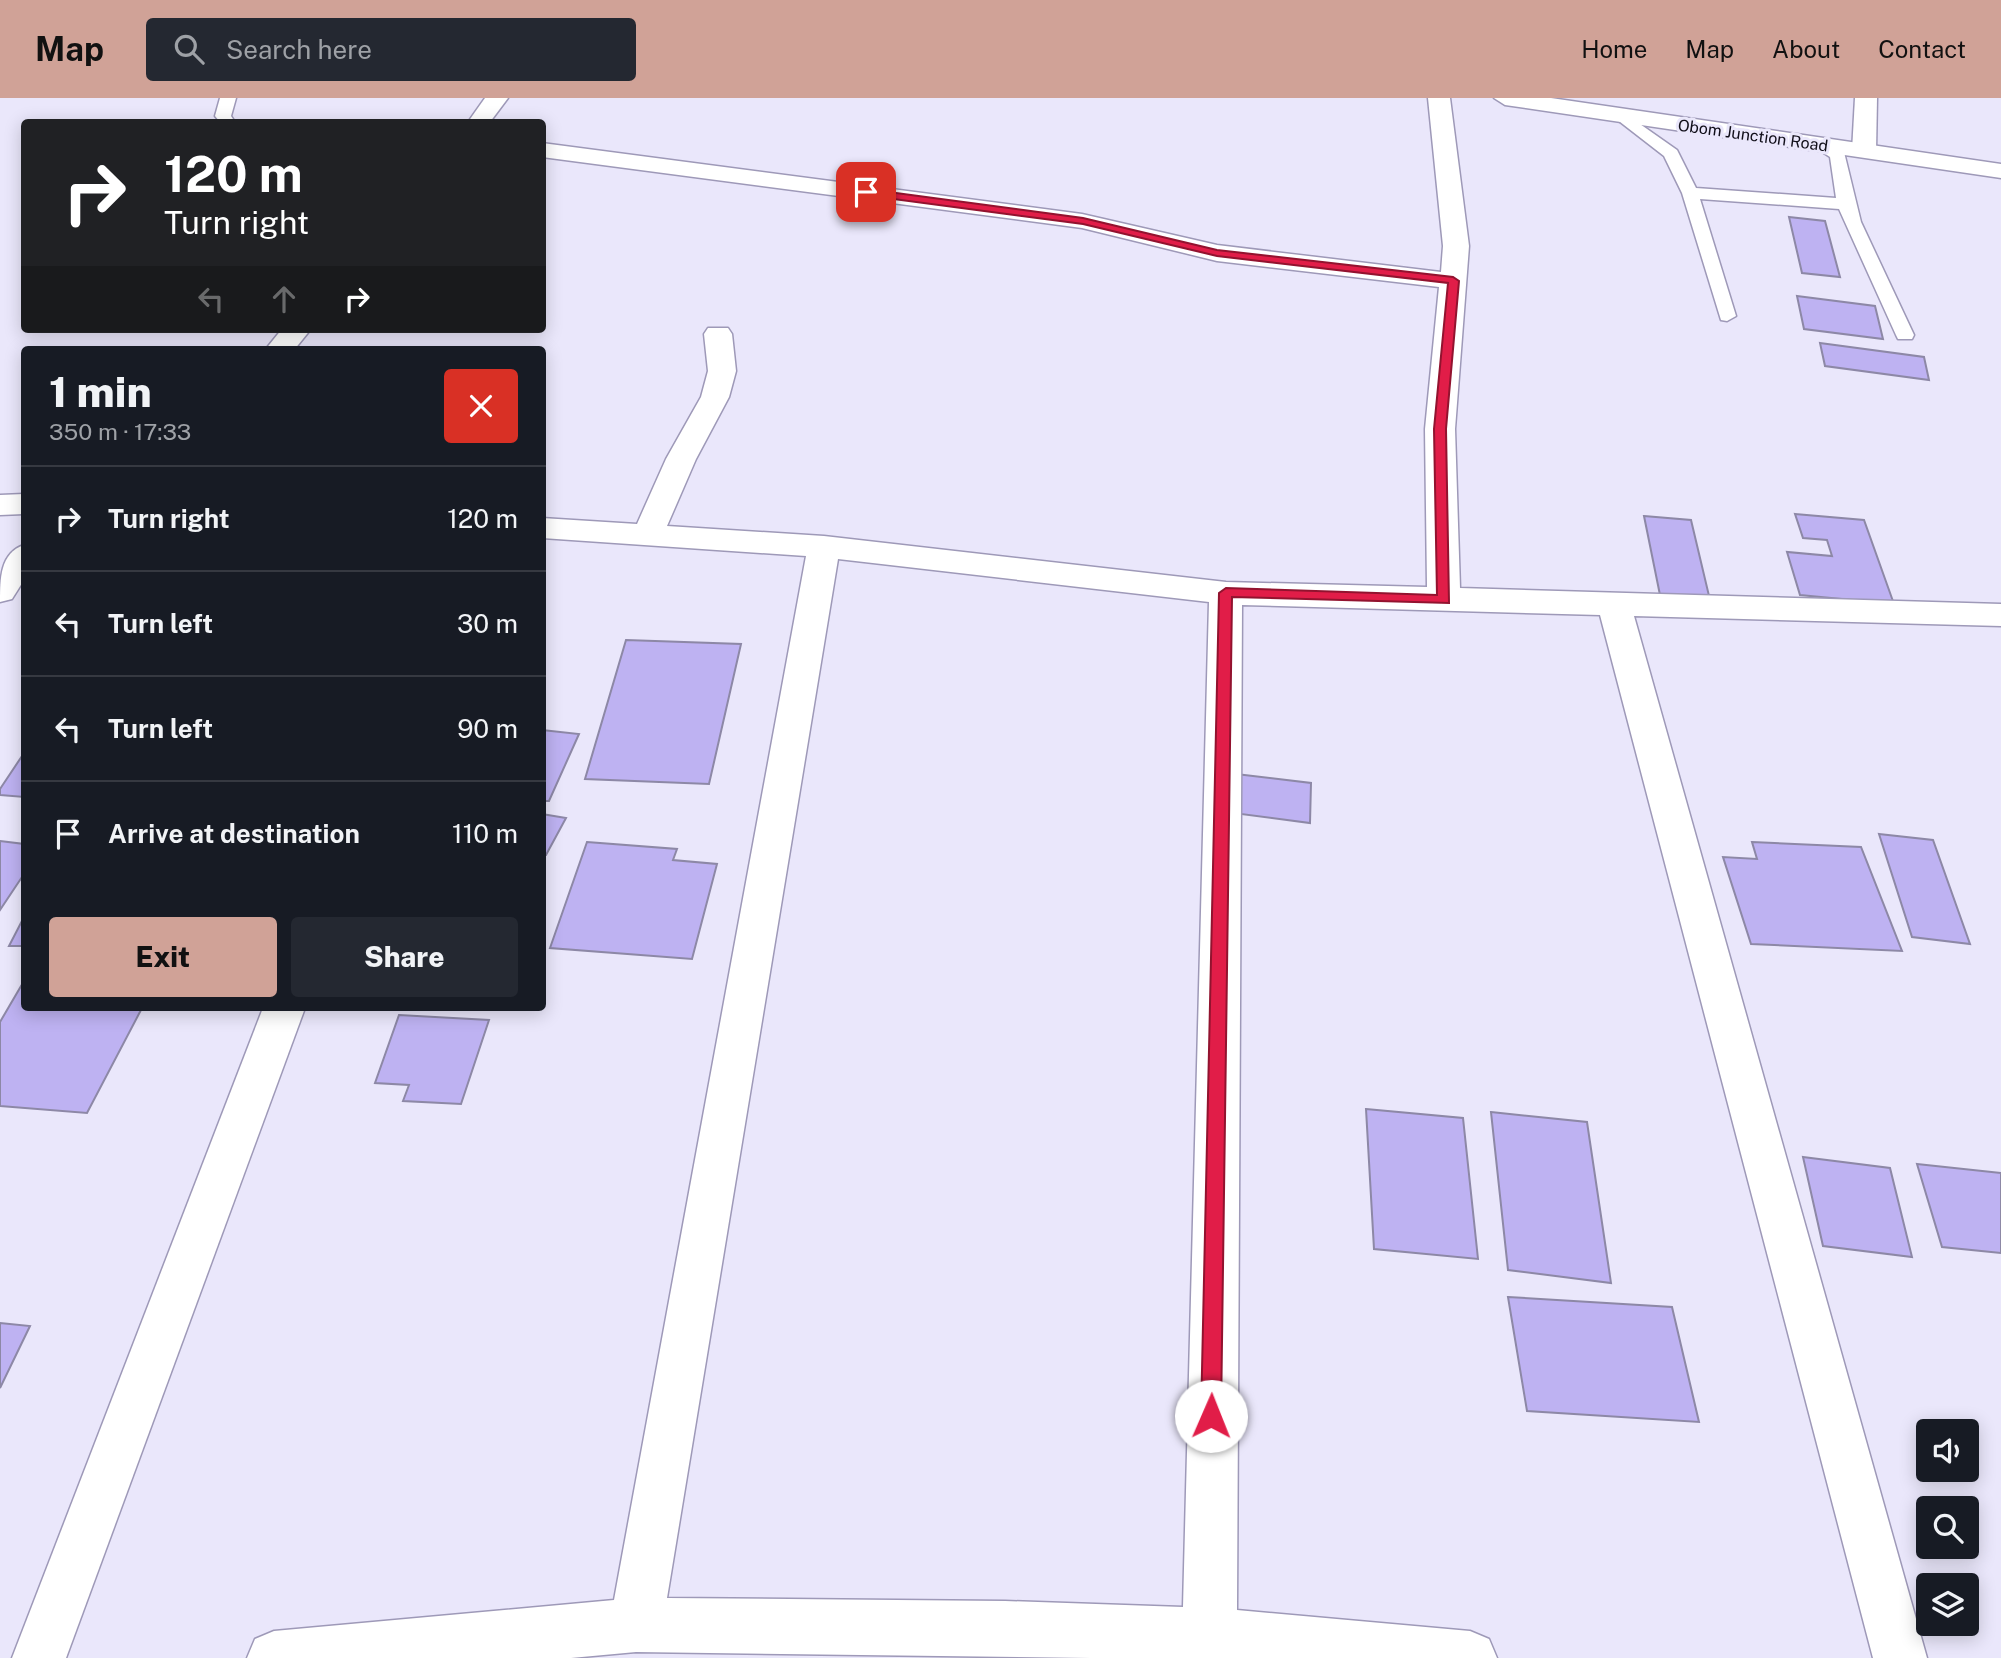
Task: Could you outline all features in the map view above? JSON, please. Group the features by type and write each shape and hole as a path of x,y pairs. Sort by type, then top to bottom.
{"street":[{"path":"481,119 497,98"},
{"path":"1439,98 1457,246 1440,429 1444,599"},
{"name":"Obom Junction Road","path":"1512,98 2001,171"},
{"path":"1864,151 1866,98"},
{"path":"546,151 1083,221 1217,253 1453,281"},
{"path":"648,535 681,459 715,397 722,371 718,334"},
{"path":"0,505 21,505"},
{"path":"546,528 824,547 1226,593 2001,615"},
{"path":"636,1625 824,547"},
{"path":"0,591 21,560"},
{"path":"1208,1647 1226,593"},
{"path":"1614,605 1900,1658"},
{"path":"39,1658 283,1011"},
{"path":"274,1658 636,1625 1005,1628 1208,1647 1470,1658"}],"lane":[{"path":"226,119 223,116 228,98"},
{"path":"1620,115 1671,153 1690,193 1727,316"},
{"path":"1818,144 1838,155 1837,171 1845,204 1905,335"},
{"path":"1690,193 1845,204"}],"building":[{"path":"1789,217 1825,221 1840,277 1802,273"},
{"path":"1797,296 1875,306 1883,339 1804,329"},
{"path":"1820,343 1924,357 1929,380 1825,366"},
{"path":"1795,514 1864,520 1894,604 1800,595 1787,552 1832,556 1827,540 1803,538"},
{"path":"1644,516 1691,520 1710,600 1660,595"},
{"path":"626,640 741,644 709,784 585,779"},
{"path":"546,730 579,734 549,801 546,801"},
{"path":"21,758 21,797 0,795 0,789"},
{"path":"1236,774 1311,783 1310,823 1233,813"},
{"path":"546,815 566,818 546,855"},
{"path":"1879,834 1933,840 1970,944 1912,937"},
{"path":"0,841 21,844 21,878 0,910"},
{"path":"587,842 677,849 673,860 717,864 692,959 550,948"},
{"path":"1752,842 1861,847 1902,951 1751,944 1723,857 1757,859"},
{"path":"21,923 21,946 9,946"},
{"path":"21,986 21,1011 140,1011 87,1113 0,1106 0,1022"},
{"path":"399,1015 489,1020 461,1104 403,1101 409,1085 375,1083"},
{"path":"1366,1109 1463,1118 1478,1259 1374,1249"},
{"path":"1491,1112 1587,1122 1611,1283 1508,1270"},
{"path":"1803,1157 1890,1168 1912,1257 1823,1246"},
{"path":"1917,1164 2001,1173 2001,1253 1942,1247"},
{"path":"1508,1297 1672,1307 1699,1422 1527,1411"},
{"path":"0,1323 30,1326 0,1388"}],"route":[{"path":"866,192 1083,221 1217,253 1453,281 1440,429 1444,599 1226,593 1211,1416"}]}
